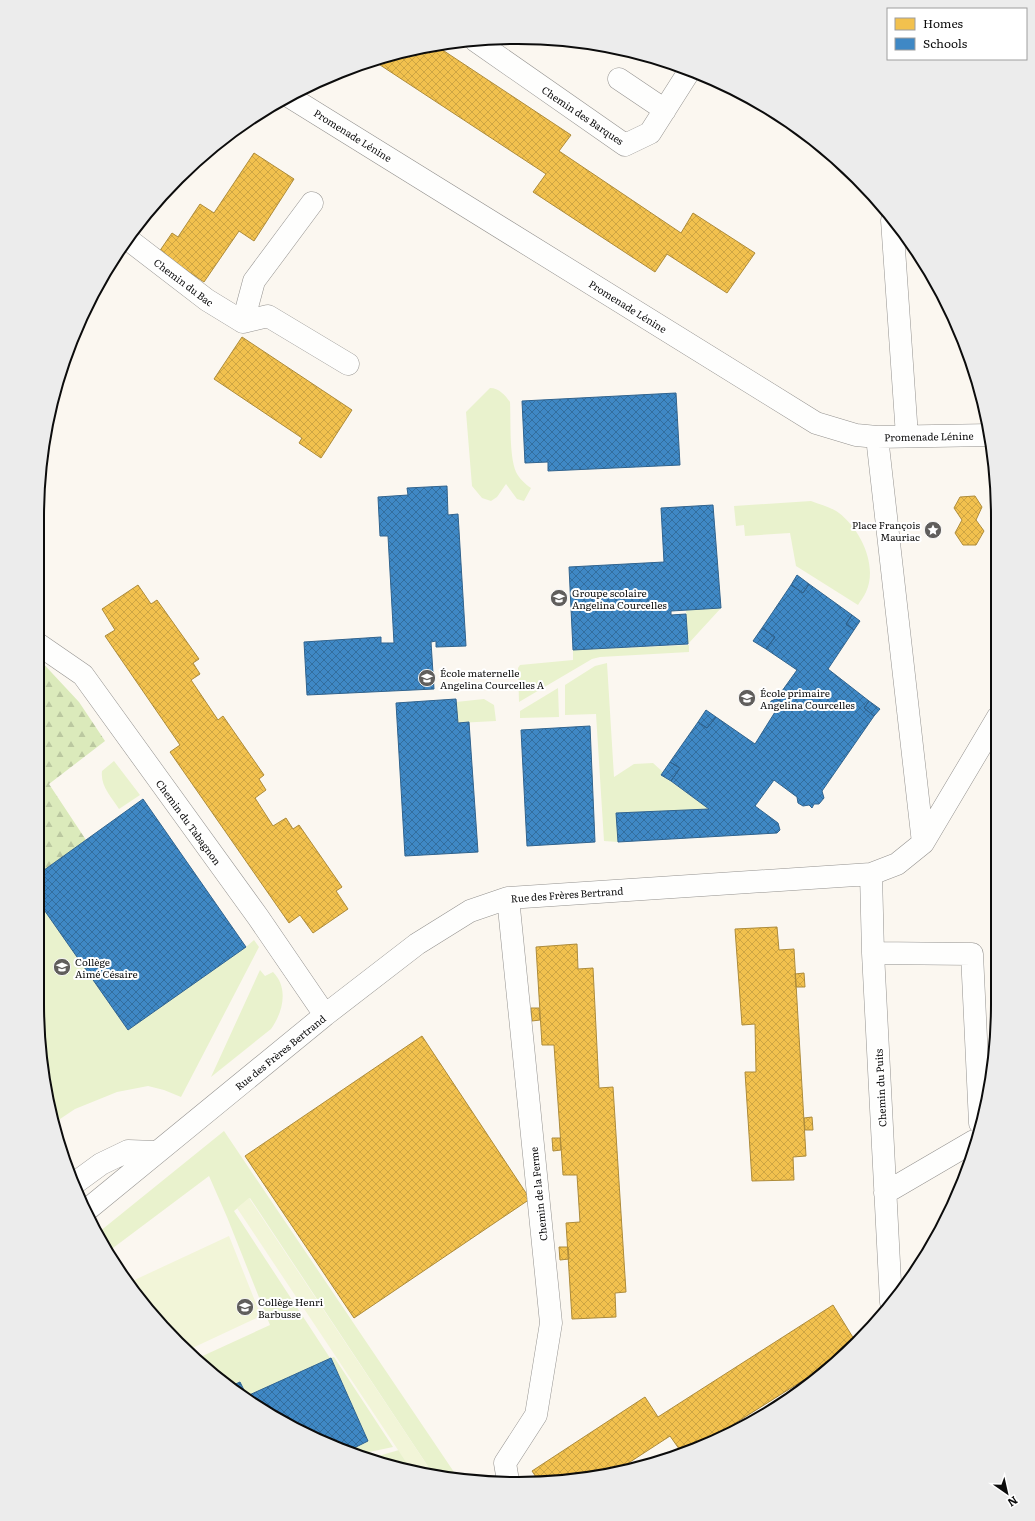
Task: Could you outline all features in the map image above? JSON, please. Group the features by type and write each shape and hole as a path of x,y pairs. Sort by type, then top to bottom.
{"street":[{"name":"Chemin des Barques","path":"482,45 625,145 650,133 687,75"},
{"path":"619,79 665,110"},
{"name":"Promenade Lénine","path":"295,100 816,423 856,435 877,437 983,434"},
{"path":"312,203 254,281 243,322 268,316 348,364"},
{"path":"893,229 907,436"},
{"name":"Chemin du Bac","path":"132,243 207,300 243,322"},
{"path":"877,437 923,843"},
{"name":"Chemin du Tabagnon","path":"44,648 82,675 258,917 325,1015"},
{"name":"Rue des Frères Bertrand","path":"90,1207 325,1015 417,944 470,911 508,898 871,874 896,864 923,843 991,729"},
{"name":"Chemin du Puits","path":"871,874 873,954 891,1295"},
{"name":"Chemin de la Ferme","path":"507,1477 505,1464 536,1415 550,1323 508,898"},
{"path":"873,954 972,954 979,1108"},
{"path":"885,1192 970,1143"},
{"path":"78,1181 101,1164 128,1151 156,1152"}],"green space":[{"path":"490,388 504,394 510,402 511,447 514,465 516,472 524,483 531,488 524,501 517,499 506,484 497,497 491,501 482,498 472,486 466,412"},
{"path":"811,501 836,511 847,520 854,529 865,549 869,560 869,582 865,594 858,605 796,566 790,533 745,536 744,525 736,526 734,506"},
{"path":"721,608 688,644 686,610"},
{"path":"689,645 689,652 600,657 592,659 519,702 518,668 520,665 573,660 573,650"},
{"path":"607,663 614,777 634,764 653,763 664,773 662,775 709,809 617,813 618,842 604,841 596,714 565,715 565,685 595,666"},
{"path":"44,664 79,702 105,741 49,784 86,840 44,870"},
{"path":"558,688 559,717 520,718 520,711"},
{"path":"484,699 494,705 496,721 458,723 456,702"},
{"path":"114,761 140,795 119,809 107,792 102,776 102,771"},
{"path":"44,910 128,1030 254,940 259,947 181,1097 164,1090 148,1086 117,1092 75,1109 59,1120 48,1065 44,1004"},
{"path":"260,970 265,976 273,972 281,985 283,993 279,1015 271,1029 211,1077"},
{"path":"224,1131 454,1473 430,1469 250,1198 234,1211 330,1358 334,1357 393,1447 367,1453 354,1448 368,1441 331,1358 250,1394 244,1390 240,1382 236,1384 202,1356 270,1325 209,1176 112,1248 102,1230"},
{"path":"249,1198 429,1469 407,1464 237,1208"},
{"path":"229,1236 261,1316 193,1348 162,1316 134,1280"},
{"path":"399,1450 408,1464 395,1461 378,1456"}],"building: Homes":[{"path":"443,50 571,135 559,151 681,233 693,213 755,253 727,293 667,254 655,272 533,192 546,174 380,65"},
{"path":"254,153 294,179 254,241 239,231 204,282 159,252 172,233 178,237 200,204 214,213"},
{"path":"242,337 352,410 321,458 299,443 302,438 214,379"},
{"path":"975,496 982,507 976,520 984,531 976,545 963,545 955,533 962,520 954,508 960,497"},
{"path":"138,585 151,604 157,600 199,659 193,663 200,674 191,680 218,720 223,716 264,775 259,779 266,790 255,798 273,826 286,818 293,829 299,825 342,887 336,891 348,909 313,933 300,915 289,923 170,752 180,745 105,636 115,630 102,609"},
{"path":"777,927 779,950 794,949 806,1156 793,1157 794,1180 752,1181 745,1072 756,1072 755,1024 742,1025 735,929"},
{"path":"577,944 578,969 593,968 599,1088 613,1087 626,1292 615,1293 616,1317 572,1319 566,1223 580,1222 577,1175 563,1175 554,1045 542,1045 536,947"},
{"path":"804,973 805,987 796,987 795,974"},
{"path":"531,1008 539,1008 540,1020 532,1021"},
{"path":"422,1036 530,1199 354,1318 245,1156"},
{"path":"812,1117 813,1130 805,1130 804,1118"},
{"path":"552,1138 560,1138 561,1150 553,1151"},
{"path":"559,1247 568,1247 569,1259 560,1260"},
{"path":"833,1305 853,1337 808,1377 730,1427 699,1441 679,1449 670,1436 627,1464 610,1468 548,1476 536,1476 532,1471 645,1397 658,1417"}],"building: Schools":[{"path":"676,393 680,465 548,471 548,462 525,463 522,401"},
{"path":"447,486 448,515 458,514 466,646 436,647 436,641 431,642 434,689 307,695 304,642 381,637 381,643 394,643 388,536 380,536 378,497 408,495 407,488"},
{"path":"713,505 721,608 671,611 671,615 686,614 688,644 573,650 569,567 664,562 661,508"},
{"path":"797,575 809,584 803,593 791,585"},
{"path":"809,584 852,615 846,624 854,630 828,669 869,701 864,708 874,716 822,791 824,798 819,804 814,804 812,808 809,805 803,806 798,803 797,797 774,780 755,806 778,823 780,830 777,833 618,842 616,813 709,809 671,781 680,768 670,762 698,722 707,728 716,717 755,744 775,712 770,705 771,701 776,699 786,705 791,697 782,691 797,670 766,649 775,637 762,628 791,585 803,593"},
{"path":"852,615 860,621 854,630 846,624"},
{"path":"762,628 775,637 766,649 753,641"},
{"path":"782,691 791,697 786,705 776,699"},
{"path":"456,699 458,723 469,722 478,852 405,856 396,703"},
{"path":"869,701 880,709 874,716 864,708"},
{"path":"706,710 716,717 707,728 698,722"},
{"path":"590,726 595,842 527,846 521,730"},
{"path":"670,762 680,768 671,781 661,775"},
{"path":"143,799 246,947 128,1030 44,910 44,870"},
{"path":"331,1358 368,1441 354,1448 336,1441 281,1414 250,1394"},
{"path":"240,1382 244,1390 236,1384"}],"place":[{"name":"Place François Mauriac","path":"933,530"},
{"name":"Groupe scolaire Angelina Courcelles","path":"559,598"},
{"name":"École maternelle Angelina Courcelles A","path":"427,678"},
{"name":"École primaire Angelina Courcelles","path":"747,698"},
{"name":"Collège Aimé Césaire","path":"62,967"},
{"name":"Collège Henri Barbusse","path":"245,1307"}]}
